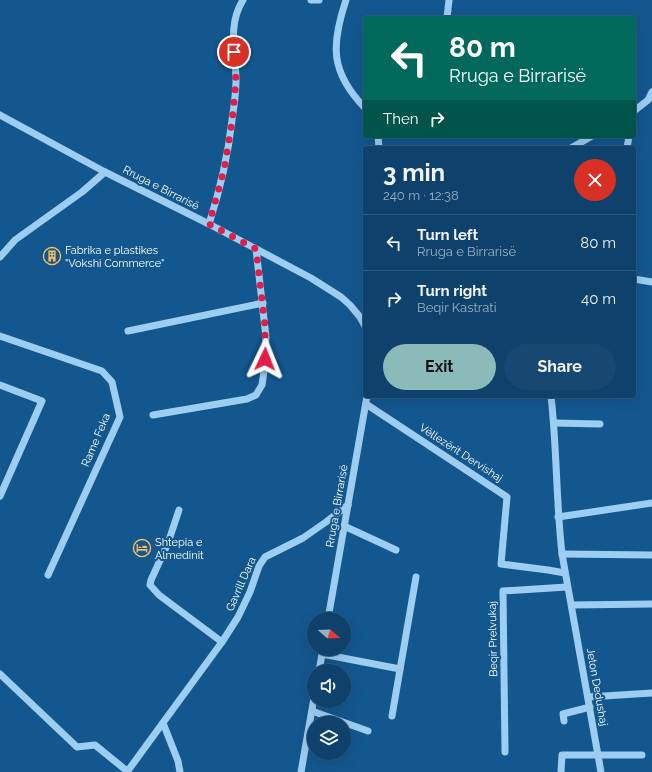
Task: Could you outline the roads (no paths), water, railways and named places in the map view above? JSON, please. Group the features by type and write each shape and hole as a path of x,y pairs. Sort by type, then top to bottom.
{"street":[{"path":"209,224 224,170 232,122 236,81 233,33 236,17 243,0"},
{"path":"311,0 318,0"},
{"path":"346,0 337,33 336,61 347,86 363,106"},
{"path":"447,16 449,0"},
{"path":"636,109 648,100 652,92"},
{"name":"Rruga e Birrarisë","path":"0,115 105,172 209,224 311,278 341,297 355,311 363,323"},
{"path":"574,146 588,138"},
{"path":"0,257 15,240 82,192 105,172"},
{"path":"152,415 247,399 256,395 262,385 266,337 256,249"},
{"path":"636,279 652,282"},
{"path":"128,331 263,303"},
{"name":"Rame Feka","path":"0,336 102,371 112,382 120,417 48,575"},
{"path":"0,385 42,401 0,496"},
{"name":"Jeton Dedushaj","path":"551,398 554,423 558,517 562,554 601,772"},
{"name":"Rruga e Birrarisë","path":"329,612 366,400"},
{"name":"Vëllezërit Dervishaj","path":"366,400 507,497 501,564 565,573"},
{"path":"554,423 600,424"},
{"path":"558,517 652,503"},
{"name":"Gavrill Dara","path":"127,772 222,642 238,617 250,592 259,566 265,557 303,538 348,505"},
{"path":"179,510 168,543 150,585 159,595 222,642"},
{"path":"344,526 396,550"},
{"path":"562,554 652,555"},
{"path":"392,716 416,577"},
{"name":"Beqir Prelvukaj","path":"505,752 503,591 567,587"},
{"path":"572,605 652,604"},
{"path":"340,656 400,669"},
{"path":"0,674 77,747 95,745 127,772"},
{"path":"588,698 652,693"},
{"path":"564,720 563,714 590,707"},
{"path":"301,772 313,708"},
{"path":"312,712 368,731"},
{"path":"163,723 178,761 180,772"},
{"path":"560,772 562,755 642,755"}],"place":[{"name":"Fabrika e plastikes \"Vokshi Commerce\"","path":"52,256"},
{"name":"Shtepia e Almedinit","path":"142,548"}]}
